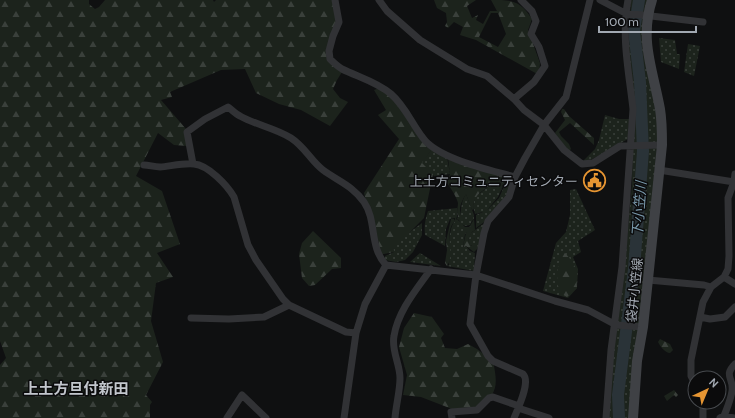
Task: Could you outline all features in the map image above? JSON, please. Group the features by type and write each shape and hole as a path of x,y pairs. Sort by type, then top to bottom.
{"main road":[{"name":"袋井小笠線","path":"633,418 637,361 643,327 662,145 660,109 646,39 648,16 652,0"}],"street":[{"path":"335,0 339,22 329,51 330,59 340,68 382,86 392,94 410,116 423,139 432,147 462,162 515,177"},
{"path":"379,0 387,11 420,40 467,69 487,76 514,99 524,110 544,124 564,150 582,164 592,163 620,146 662,145"},
{"path":"514,99 534,82 545,66 539,47 531,34 536,21 532,10 521,0"},
{"path":"514,418 526,382 525,377 523,374 493,361 488,356 470,324 476,275 484,233 488,221 509,197 515,177 544,124 566,97 590,0"},
{"path":"600,0 625,13 703,22"},
{"path":"606,418 622,267 633,109 627,63 625,13 628,0"},
{"path":"193,164 187,132 205,119 228,107 240,116 290,138 303,147 322,169 345,183 356,192 369,211 376,248 381,260 386,265 476,275 555,301 588,310 615,324 643,327"},
{"path":"144,165 158,167 193,164 202,165 209,170 234,197 248,245 256,260 283,300 289,305 346,332 356,333"},
{"path":"660,170 734,182"},
{"path":"691,370 691,360 703,302 711,287 724,276 732,256 732,198 735,174"},
{"path":"344,418 356,333 365,304 386,265"},
{"path":"394,418 400,379 399,364 393,347 394,336 400,317 407,303 431,269"},
{"path":"724,276 735,284"},
{"path":"648,280 704,285 711,287"},
{"path":"191,318 229,319 264,317 289,305"},
{"path":"700,317 710,319 725,317 735,307"},
{"path":"734,418 722,417 732,392 729,371 735,364"},
{"path":"227,418 242,395 266,418"},
{"path":"452,418 451,412 477,410 489,398 493,397 549,418"}],"green space":[{"path":"0,0 89,0 89,4 95,9 105,0 213,0 214,2 216,0 334,0 337,22 329,51 342,72 333,89 340,98 348,102 330,126 301,110 279,104 256,93 245,69 221,70 170,92 172,97 161,100 186,129 187,146 174,145 158,133 136,176 162,191 180,244 157,253 173,277 156,283 151,321 163,362 146,395 152,402 150,405 150,418 0,418 0,365 6,358 0,341"},
{"path":"434,0 476,0 467,6 472,18 478,15 476,20 483,24 490,11 497,11 491,0 515,2 528,13 532,19 528,30 540,63 539,75 476,40 460,35 463,27 454,22 448,28 445,26 447,22 446,13 437,8","holes":["491,13 498,13 506,34 498,47 479,37"]},
{"path":"631,0 648,0 644,14 643,50 659,128 630,418 609,418 611,350 627,238 632,184 633,103 627,63"},
{"path":"659,38 675,40 677,54 680,54 679,69 661,62"},
{"path":"688,44 700,46 694,76 684,72"},
{"path":"382,87 400,104 432,149 422,163 433,174 424,218 404,238 393,245 394,252 379,255 379,243 372,227 364,193 399,139 378,115 386,110 374,90"},
{"path":"562,109 564,109 569,116 594,138 594,145 570,123 559,132 569,144 571,149 569,151 560,142 555,133 565,120 561,112"},
{"path":"605,115 619,119 629,119 628,139 587,162 582,162 595,149 599,140"},
{"path":"432,149 447,157 450,174 434,176 421,163"},
{"path":"448,157 513,177 507,179 502,178 502,182 499,185 492,184 482,192 476,197 474,201 474,209 472,210 466,194 461,206 459,220 457,219 457,200 445,180 450,175"},
{"path":"502,178 506,179 498,197 487,210 499,198 507,180 513,178 509,197 487,220 476,228 476,215 483,212 475,214 473,206 475,197 492,184 499,185 502,182"},
{"path":"576,189 595,230 578,241 581,252 573,257 578,269 577,288 568,298 543,291 556,243 566,232 570,215 570,190"},
{"path":"466,194 474,215 474,219 470,225 465,226 462,224 465,227 470,227 465,234 463,247 466,246 470,251 475,253 474,271 447,266 449,265 450,235 455,218 450,219 446,229 445,246 425,235 425,223 428,211 457,208 456,220 457,219 460,222 459,220 462,204"},
{"path":"451,219 454,219 455,221 450,231 450,255 447,266 445,263 447,250 446,241"},
{"path":"474,219 475,230 472,232 468,240 471,246 475,244 477,245 478,248 474,252 466,246 463,246 466,233"},
{"path":"487,221 478,248 470,245 468,240 471,233"},
{"path":"422,223 422,235 413,252 405,260 396,262 385,260 385,256 394,252 392,245"},
{"path":"313,231 341,258 341,268 332,269 315,285 309,286 302,278 299,254 302,243"},
{"path":"563,251 574,264 576,276 577,288 567,297 558,292 557,281 559,261"},
{"path":"420,253 441,266 410,262"},
{"path":"414,313 432,317 444,334 441,338 445,348 457,349 468,344 493,361 496,377 495,388 489,399 477,410 452,409 421,397 403,395 407,375 399,347 404,328"},
{"path":"660,339 670,344 673,350 670,353 665,351 660,345 658,342"},
{"path":"674,390 678,395 676,397 674,395 667,401 664,396"}],"waterway":[{"name":"下小笠川","path":"619,418 618,395 634,269 643,151 640,82 634,31 639,0"}],"place":[{"name":"上土方コミュニティセンター","path":"594,181"}],"district":[{"name":"上土方旦付新田","path":"76,389"}]}
